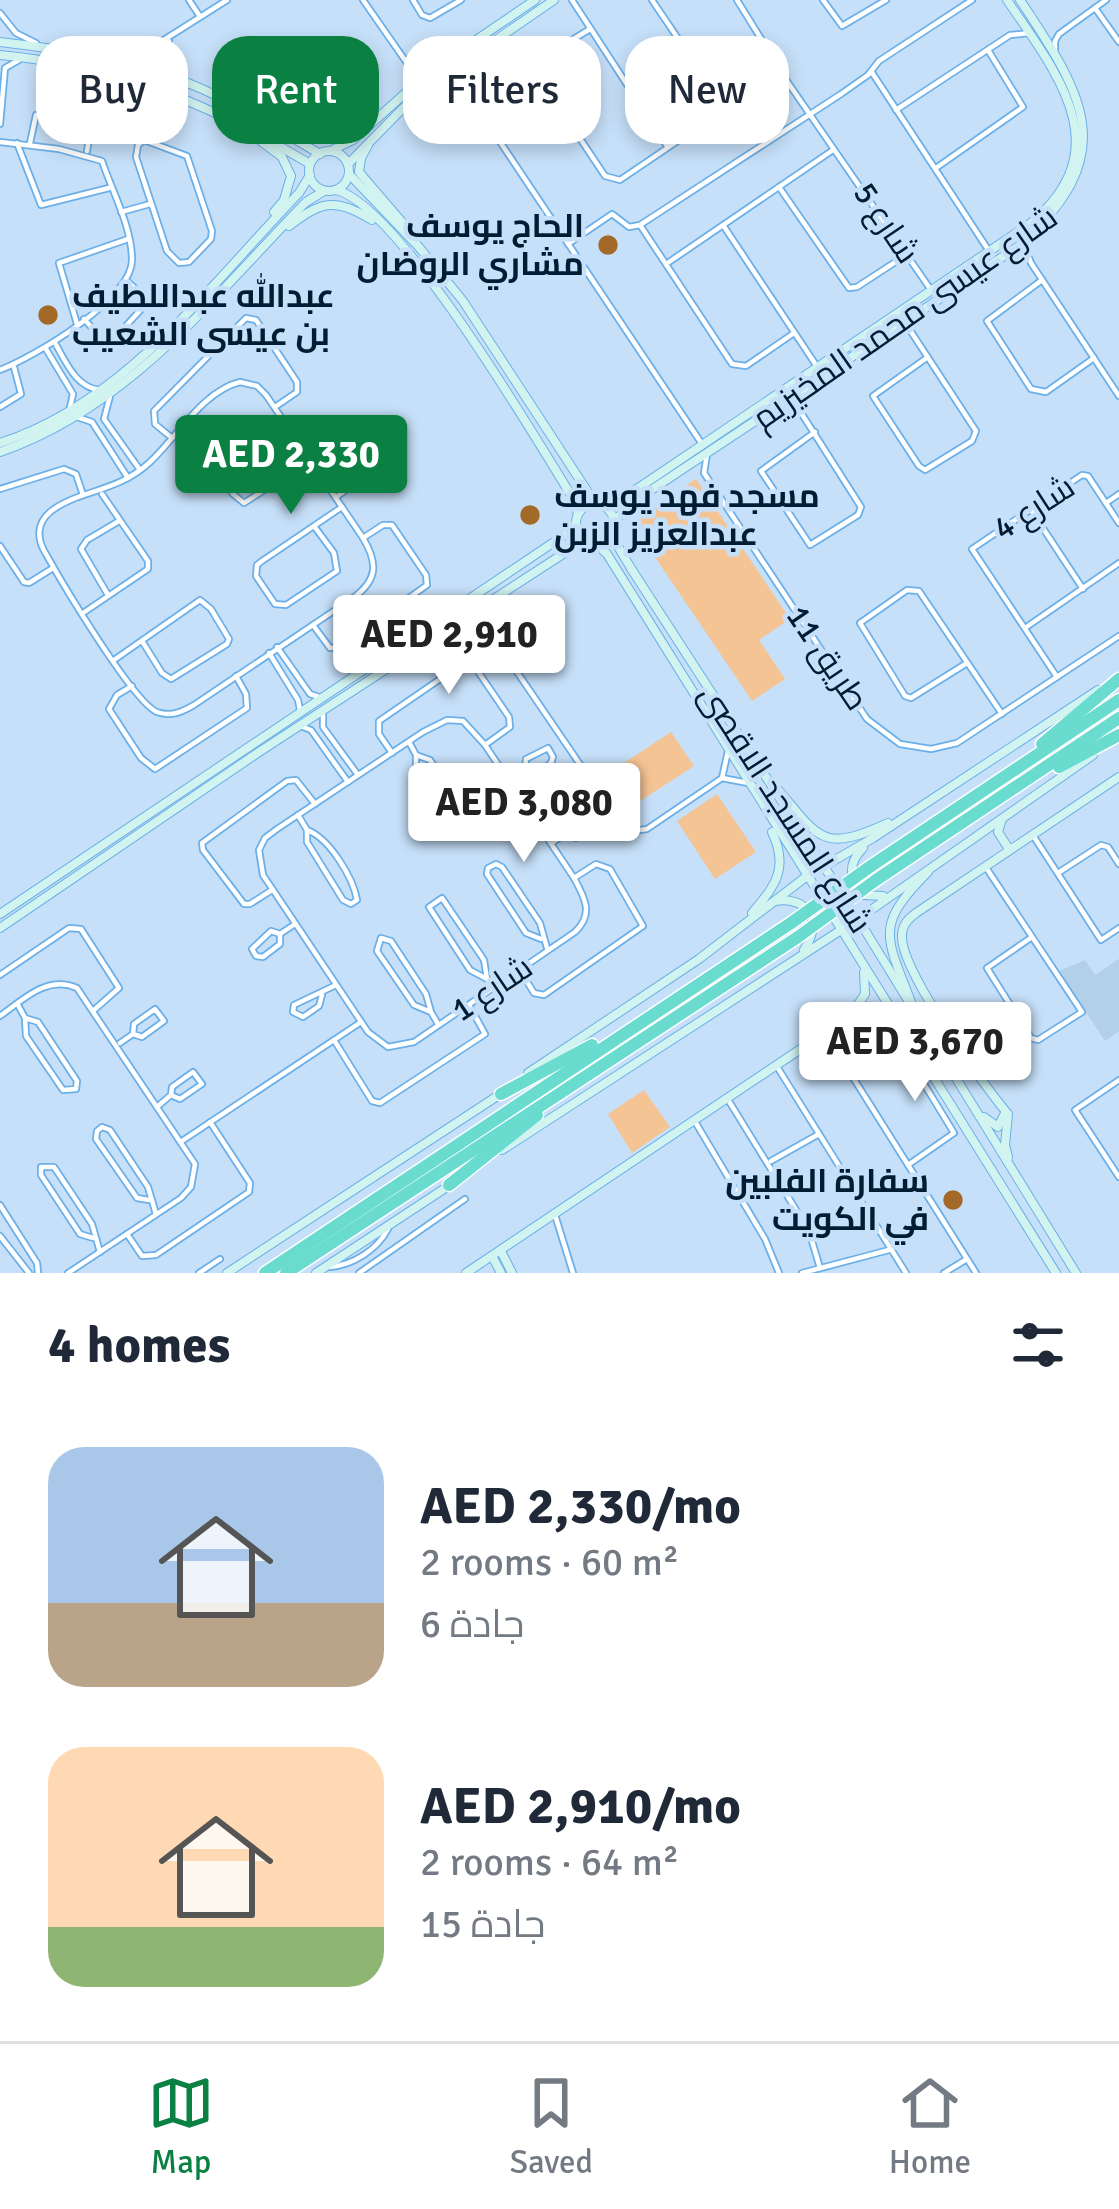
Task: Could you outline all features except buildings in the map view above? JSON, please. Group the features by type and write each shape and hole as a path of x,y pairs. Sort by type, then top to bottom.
{"highway":[{"path":"1001,779 1119,677"},
{"path":"286,1273 798,937 861,892 874,873 1001,779 1119,700"},
{"path":"265,1273 790,923 1010,792 1119,718"},
{"path":"1010,792 1119,736"},
{"path":"501,1094 626,1030"},
{"path":"449,1185 578,1079"}],"main road":[{"path":"481,36 538,0"},
{"path":"526,17 522,13 538,0"},
{"path":"498,36 554,0"},
{"name":"شارع عيسى محمد المخيزيم","path":"1007,0 1055,52 1068,81"},
{"name":"شارع عيسى محمد المخيزيم","path":"762,410 791,397 1005,255 1070,203 1086,171 1091,135 1076,94 1020,0"},
{"path":"492,36 516,19 512,14"},
{"path":"0,42 36,47"},
{"path":"0,55 106,71 212,109"},
{"path":"188,84 325,152 341,155 348,169 463,301 599,504"},
{"path":"3,442 73,414 141,358 299,193 325,152 353,140 403,93"},
{"path":"203,104 212,102 211,94"},
{"name":"شارع عيسى محمد المخيزيم","path":"403,651 590,540 606,538 618,514 644,490 1058,203 1078,166 1082,135 1076,94"},
{"path":"379,131 403,110"},
{"path":"249,245 284,200 292,176 282,157 264,144"},
{"path":"269,144 310,170 324,190"},
{"path":"336,190 345,184 348,169 368,144"},
{"path":"370,144 359,172 404,222 418,246"},
{"path":"0,452 110,396 153,361 310,199 324,190 336,190 356,199 443,296 574,500 577,519"},
{"path":"273,236 312,208 333,203 381,224"},
{"path":"969,265 968,272 975,275"},
{"path":"201,310 198,303 228,268"},
{"path":"954,275 961,284"},
{"path":"153,361 191,314 189,308"},
{"name":"شارع عيسى محمد المخيزيم","path":"403,651 569,532 577,519 599,504 644,490 686,468 705,449"},
{"name":"شارع المسجد الاقصى","path":"599,504 614,525 617,546 858,919 1076,1273"},
{"name":"شارع المسجد الاقصى","path":"577,519 590,540 607,554 914,1058 1056,1273"},
{"path":"226,768 298,726 323,703 403,651"},
{"path":"227,1273 501,1094 735,932 807,876 1119,677"},
{"path":"0,928 299,713 323,703"},
{"path":"320,1270 858,919 1119,736"},
{"path":"754,762 827,839 854,838 911,813"},
{"path":"12,919 2,912 213,777"},
{"path":"1024,1190 1006,1153 1010,1121 939,1015 902,942 909,917 1119,777"},
{"path":"735,932 781,871 780,849 759,803"},
{"path":"1005,815 998,832 1010,849"},
{"path":"873,838 851,866 853,880 861,892 873,897 892,893"},
{"path":"920,1025 891,950 889,923 899,904 947,853"},
{"path":"807,876 824,879 850,907"},
{"path":"814,889 842,918 858,919"},
{"path":"773,901 796,901 811,913 813,932 799,956"},
{"path":"847,1018 865,994 862,966"},
{"path":"466,1273 847,1018 864,1010 883,1015 914,1058"},
{"path":"971,1103 991,1125 998,1126 1005,1117 1002,1108"},
{"path":"1005,1192 1003,1178 1008,1176 1047,1226"},
{"path":"496,1253 501,1273"},
{"path":"496,1253 512,1273"}],"street":[{"path":"189,0 201,17"},
{"path":"172,36 227,0"},
{"path":"363,0 403,57"},
{"path":"413,0 422,15 430,18 460,0"},
{"path":"652,0 676,36"},
{"path":"737,0 761,36"},
{"path":"823,0 842,26 886,0"},
{"path":"568,244 613,214 629,227 640,225 972,0"},
{"path":"1055,52 1057,37 1106,0"},
{"path":"574,2 668,148"},
{"path":"1095,8 1119,41"},
{"path":"0,13 16,33 36,43"},
{"path":"1010,35 1019,18"},
{"path":"896,110 1010,35 1067,28"},
{"path":"590,29 541,59 537,74 611,180 620,180 674,144"},
{"path":"935,169 1023,107 988,50"},
{"path":"0,124 5,68 28,58"},
{"path":"871,71 989,251"},
{"path":"789,85 833,150"},
{"path":"30,143 36,115 69,116 91,126 87,154"},
{"path":"144,140 179,151 189,161 211,239 189,262 179,263 167,251 150,204 136,157 144,140"},
{"path":"0,142 30,143 103,160 121,212 132,266 127,281 55,343 0,370"},
{"path":"17,143 40,206 111,187"},
{"path":"501,144 705,449 704,473 686,468"},
{"name":"شارع 5","path":"668,264 833,150 931,290"},
{"path":"779,187 850,288 907,255"},
{"path":"121,212 150,204"},
{"path":"640,225 732,364 738,368 794,333"},
{"path":"723,225 817,367"},
{"path":"1031,237 1027,250 1031,263 1119,396"},
{"path":"77,325 58,263 128,239"},
{"path":"1005,255 1019,255 1031,263"},
{"path":"1042,280 987,320 1020,373 1033,391 1043,393 1094,358"},
{"path":"84,319 102,340 114,340 145,305 144,297 127,281"},
{"path":"172,438 155,424 154,411 246,318 256,320 297,382 297,392 275,407"},
{"path":"904,321 928,357 976,434 925,470 873,396 928,357"},
{"path":"55,343 78,381 100,390"},
{"path":"46,349 73,394 73,414 92,422 128,478"},
{"path":"0,407 21,394 14,365"},
{"path":"239,382 257,386 374,556 371,580 353,598 175,714 151,709 131,686 40,545 40,528 52,510 101,492 140,470 220,388 239,382"},
{"path":"110,396 104,418 140,470"},
{"path":"791,397 814,432 862,511 809,545 760,471 814,432"},
{"path":"188,423 233,494 244,503 311,460"},
{"path":"206,452 234,431 250,428 284,478"},
{"path":"303,448 331,435 357,470 358,482 336,497"},
{"path":"0,489 72,470 84,496"},
{"name":"طريق 11","path":"704,473 827,659 879,730 901,744 931,749 957,743 1119,636"},
{"name":"شارع 4","path":"1057,677 973,549 1082,475 1088,476 1119,523"},
{"path":"83,613 148,568 148,561 101,492"},
{"name":"شارع 4","path":"1106,503 1119,494"},
{"path":"314,526 339,567 280,606 256,576 257,565 314,526 342,507"},
{"path":"1031,510 1083,589"},
{"path":"109,596 81,550 87,540 119,521"},
{"path":"313,625 330,648 340,647 427,584 426,574 392,525 382,525 363,538"},
{"path":"0,546 26,583 53,568"},
{"path":"1024,628 1119,563"},
{"path":"968,663 919,696 905,696 860,623 908,590 919,591 968,663 1002,714"},
{"path":"114,660 200,600 229,639 171,680 162,674 142,641"},
{"path":"483,622 486,602"},
{"path":"465,616 483,622 626,832 638,832 722,778 728,751"},
{"path":"277,647 310,694 323,703 323,727 358,775"},
{"path":"268,653 298,700 299,713"},
{"path":"392,753 379,734 379,721 462,664 477,670 509,717 511,727 484,745"},
{"path":"131,686 117,694 109,709 140,758 155,769 247,708 236,676"},
{"path":"182,1141 362,1022 258,865 265,838 447,720 463,722 484,745 574,878 596,864 610,869 643,926 544,995 534,994 519,970"},
{"path":"298,726 311,730 348,782"},
{"path":"408,741 416,755 416,768 455,826 461,830 469,825 468,816 430,760 416,755"},
{"path":"509,780 525,771 536,774 551,763 548,748 526,760 525,771"},
{"path":"722,778 748,784"},
{"path":"272,890 250,904 238,900 202,842 287,781 296,780 315,804"},
{"path":"565,834 566,822 583,810 594,813 605,806"},
{"path":"565,834 575,838 596,824 594,813"},
{"path":"298,815 307,830 307,842 343,900 351,904 357,900 355,887 320,834 307,830"},
{"path":"552,843 565,834"},
{"path":"1032,834 1101,940 1119,928"},
{"path":"1058,873 1101,845 1119,864"},
{"path":"542,939 526,933 487,874 488,868 496,863 502,867 540,922 548,951"},
{"path":"985,866 1082,1012 1038,1040 1031,1038 987,968 1032,938"},
{"name":"شارع 1","path":"362,1022 376,1041 388,1047 414,1042 494,989 575,932 586,918 586,901 574,878"},
{"path":"488,979 470,970 429,907 442,898 484,960 494,989"},
{"path":"280,934 295,924"},
{"path":"0,976 69,928 81,929 119,988 94,1010"},
{"path":"271,931 280,934 280,944 256,956 254,943 271,931"},
{"path":"430,1012 415,1005 376,951 382,938 391,941 426,994 438,1025"},
{"path":"0,1016 45,985 58,982 77,988 195,1163 191,1187 68,1273"},
{"path":"322,995 312,994 294,1005 293,1012 303,1017 336,985"},
{"path":"17,1004 26,1018 26,1036 63,1090 76,1089 77,1081 38,1022 26,1018"},
{"path":"334,1040 372,1101 380,1103 484,1034 469,1005"},
{"path":"155,1009 164,1021 142,1037 133,1034 134,1024 155,1009"},
{"path":"825,1033 974,1270 963,1273"},
{"path":"118,1044 133,1034"},
{"path":"776,1065 906,1273"},
{"path":"158,1106 171,1095 172,1087 193,1072 202,1084 180,1099 171,1095"},
{"path":"1119,1080 1075,1110 1119,1177"},
{"path":"727,1099 809,1231 820,1268"},
{"path":"908,1165 954,1133 948,1110"},
{"path":"694,1120 765,1239 779,1273"},
{"path":"127,1234 142,1256 156,1255 249,1192 250,1183 210,1122"},
{"path":"149,1200 137,1198 96,1139 102,1127 110,1130 148,1187 156,1214"},
{"path":"769,1162 819,1134"},
{"path":"93,1238 80,1234 41,1168 53,1167 92,1224 100,1252"},
{"path":"359,1273 465,1199"},
{"path":"0,1205 37,1263 38,1273"},
{"path":"555,1214 573,1273"},
{"path":"320,1270 354,1261 385,1236 391,1222"},
{"path":"0,1236 29,1273"},
{"path":"802,1273 891,1249"},
{"path":"199,1273 220,1259"},
{"path":"944,1273 967,1259"},
{"path":"350,1273 354,1261"}],"shaded area":[{"path":"696,479 790,619 759,640 785,679 752,701 632,523"},
{"path":"671,732 694,766 634,805 612,771"},
{"path":"717,794 756,852 715,879 677,821"},
{"path":"1119,959 1119,1031 1105,1041 1059,971 1085,960 1095,975"},
{"path":"644,1090 670,1127 632,1153 608,1114"}],"place":[{"name":"الحاج يوسف مشاري الروضان","path":"608,245"},
{"name":"عبدالله عبداللطيف بن عيسى الشعيب","path":"48,315"},
{"name":"مسجد فهد يوسف عبدالعزيز الزبن","path":"530,515"},
{"name":"سفارة الفلبين في الكويت","path":"953,1200"}]}
